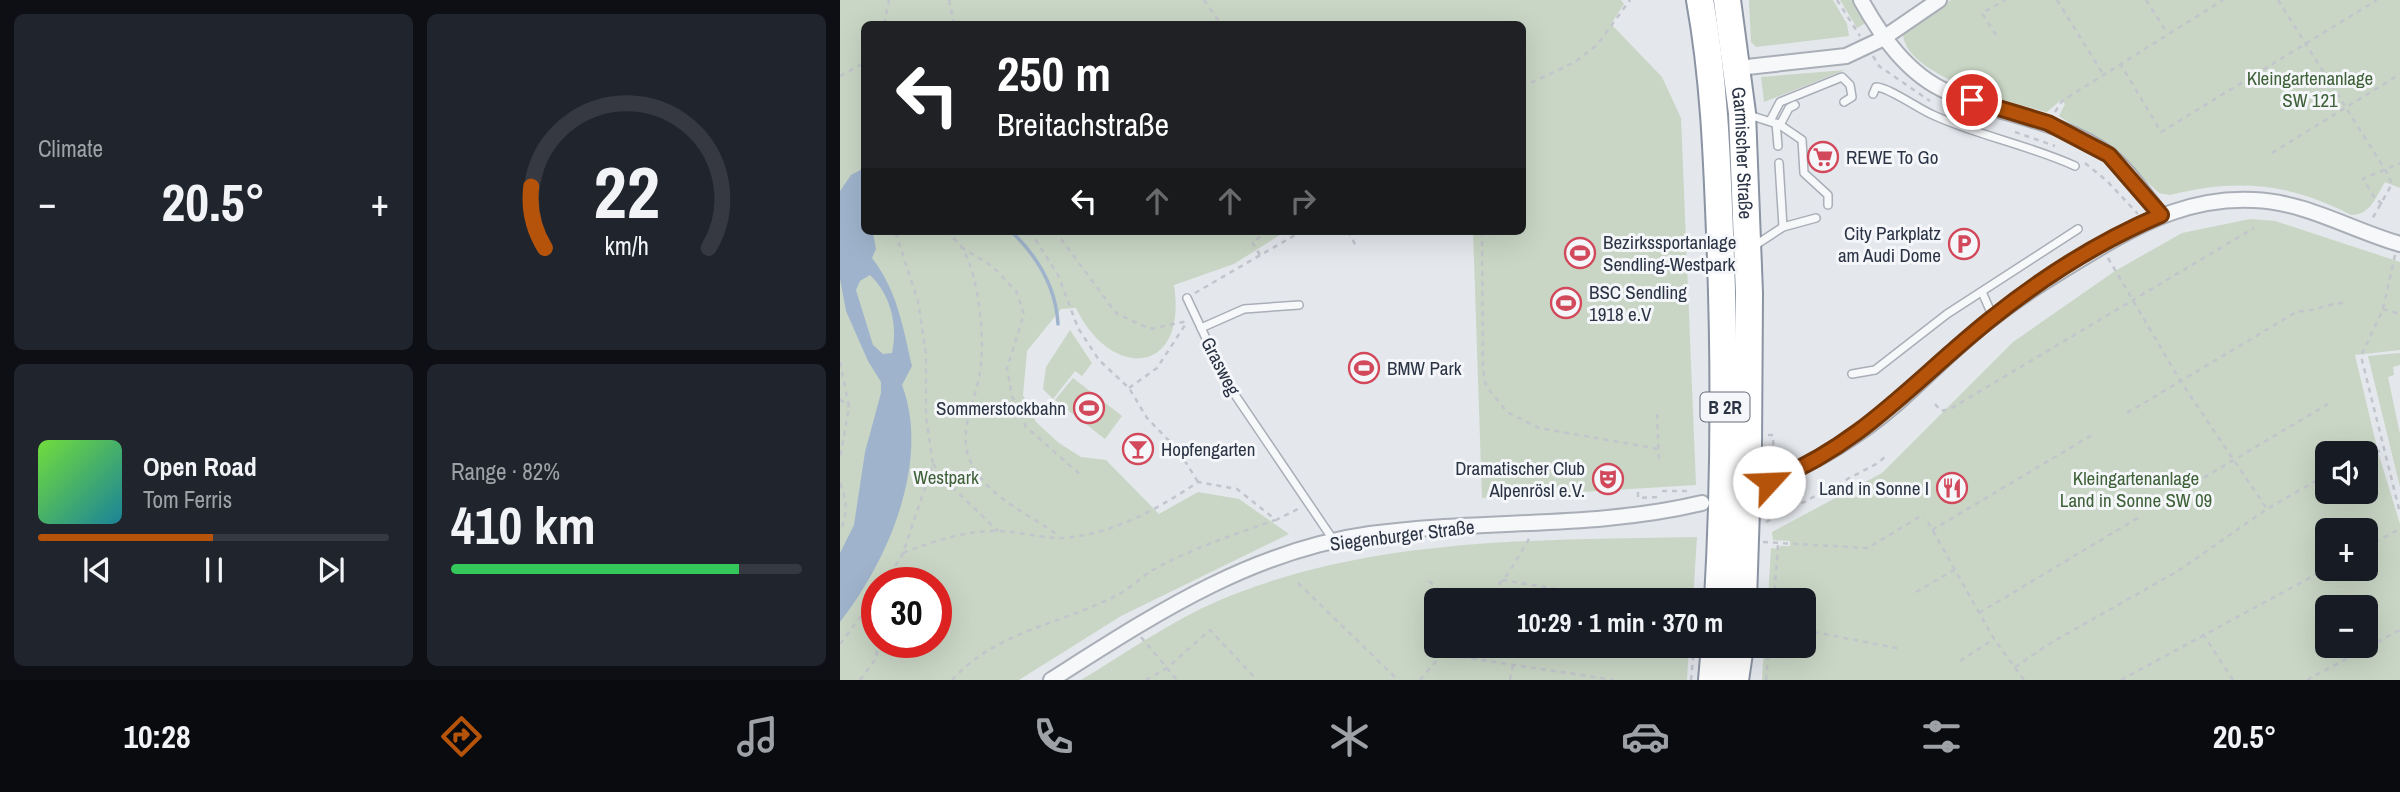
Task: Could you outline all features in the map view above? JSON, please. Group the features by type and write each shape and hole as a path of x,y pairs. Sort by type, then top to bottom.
{"highway":[{"name":"Garmischer Straße","path":"1700,0 1713,93 1721,254 1725,464 1719,588"},
{"name":"Garmischer Straße","path":"1727,0 1742,113 1747,251 1748,448 1743,588"},
{"path":"1712,680 1715,658"}],"street":[{"path":"1861,0 1882,39 1916,70 1947,92 2048,123 2109,155 2161,215"},
{"path":"1738,68 1829,59 1867,47 1939,0"},
{"path":"1769,482 1804,466 1868,426 1993,317 2053,275 2161,215 2206,202 2255,200 2298,206 2399,244"},
{"name":"Siegenburger Straße","path":"1051,680 1180,599 1280,555 1334,541 1384,533 1638,514 1702,503"}],"lane":[{"path":"1778,146 1775,123 1780,102 1842,77 1850,85 1852,97 1844,102"},
{"path":"1873,94 1876,88 1883,87 1908,104 1939,118 1978,133 2041,151 2075,166"},
{"path":"1775,123 1795,105"},
{"path":"1742,113 1775,123 1802,140 1804,173 1828,195 1828,205"},
{"path":"1779,163 1783,227"},
{"path":"1747,251 1783,227 1816,218"},
{"path":"1852,374 1875,370 1947,314 2078,229"},
{"path":"1982,292 1993,317"},
{"name":"Grasweg","path":"1187,298 1192,318 1201,328 1227,383 1311,503 1334,541"},
{"path":"1201,328 1244,309 1299,305"}],"path":[{"path":"885,21 889,0"},
{"path":"949,0 953,21"},
{"path":"1204,0 1219,21"},
{"path":"1838,0 1867,47"},
{"path":"1996,35 1982,13 2005,0"},
{"path":"2057,0 2103,74"},
{"path":"2146,0 2168,34"},
{"path":"2062,101 2223,0"},
{"path":"2278,0 2392,184 2363,232"},
{"path":"2120,63 2161,132 2377,0"},
{"path":"1526,86 1575,62 1597,45 1629,1"},
{"path":"840,76 851,67 861,64"},
{"path":"2272,153 2400,74"},
{"path":"2382,204 2363,179 2400,163"},
{"path":"1935,404 1941,411 1950,409 2254,228"},
{"path":"895,567 903,554 933,464 926,417 926,355 920,314 896,235"},
{"path":"950,235 961,247 992,266 1016,291 1024,314 1007,368 1012,396 1026,427 1082,476"},
{"path":"1033,235 1058,275 1078,328 1099,360 1129,388 1147,418 1178,450 1198,482"},
{"path":"1058,235 1116,313 1150,329 1192,318"},
{"path":"1260,255 1252,242 1263,235"},
{"path":"1187,298 1294,235"},
{"path":"1350,235 1357,248"},
{"path":"1482,235 1483,370 1494,400 1522,422 1539,428 1658,449"},
{"path":"2399,244 2383,309 2361,356 2382,450 2400,513"},
{"path":"961,247 976,291 982,355 980,375 964,433 967,452 979,476 1000,497 1061,538"},
{"path":"2115,271 2180,382 2267,509"},
{"path":"2127,413 2298,311 2305,312 2332,303 2348,303"},
{"path":"2383,309 2400,314"},
{"path":"1129,388 1157,368 1192,318"},
{"path":"840,362 849,407 840,458"},
{"path":"840,399 849,407"},
{"path":"2178,493 2328,404"},
{"path":"1657,414 1659,461"},
{"path":"1765,435 1773,435 1773,464"},
{"path":"1932,530 2092,435"},
{"path":"2378,452 2382,450"},
{"path":"1763,524 1878,464 1887,455"},
{"path":"933,464 947,482 998,531"},
{"path":"2015,667 2049,644 2178,571 2267,509 2315,481"},
{"path":"903,554 963,533 998,531 1061,538 1117,525 1157,510 1198,482 1237,489 1276,520"},
{"path":"840,483 847,501 846,516 840,532"},
{"path":"1662,491 1689,492"},
{"path":"1638,492 1638,498 1665,496"},
{"path":"952,680 965,666 1004,639 1061,621 1121,593 1151,571 1210,542 1276,520 1311,503"},
{"path":"1763,542 1868,548 1924,514"},
{"path":"1979,613 2141,516"},
{"path":"1496,588 1529,540 1531,522"},
{"path":"1928,522 1994,639 2024,680"},
{"path":"2378,541 2400,529"},
{"path":"1775,588 1778,543"},
{"path":"1916,592 1954,570"},
{"path":"2121,680 2315,575"},
{"path":"1502,580 1550,588"},
{"path":"1429,581 1437,588"},
{"path":"1298,583 1398,680"},
{"path":"840,644 861,616"},
{"path":"1146,680 1167,668 1210,630 1257,680"},
{"path":"2306,680 2400,630"},
{"path":"1816,632 1901,649"},
{"path":"2203,634 2233,680"},
{"path":"1960,661 1994,639"},
{"path":"1149,646 1177,680"},
{"path":"860,680 876,658"},
{"path":"1420,680 1439,658"},
{"path":"1472,658 1612,680"},
{"path":"1691,680 1693,658"},
{"path":"1766,680 1768,658"},
{"path":"1510,680 1513,665"}],"green space":[{"name":"Westpark","path":"840,0 1621,0 1624,4 1611,24 1662,77 1681,118 1696,485 1482,498 1473,235 1526,235 1526,21 861,21 861,235 1280,235 1234,264 1174,285 1175,315 1169,338 1158,352 1143,358 1126,357 1108,348 1091,331 1076,308 1061,309 1027,351 1023,395 1036,422 1059,443 1081,457 1106,460 1159,514 1198,492 1239,499 1289,534 1121,616 1019,680 840,680"},
{"path":"1749,0 1833,0 1847,24 1849,36 1756,47 1751,42"},
{"path":"1840,0 1857,0 1869,21 1857,28"},
{"name":"Kleingartenanlage SW 121","path":"1951,0 2400,0 2400,188 2385,182 2368,209 2351,215 2307,196 2263,187 2218,186 2170,195 2159,193 2116,153 2059,116 2065,104 2061,100 2047,112 2031,108 1961,85 1919,61 1907,46 1903,30"},
{"path":"1845,70 1764,102 1761,77"},
{"name":"Kleingartenanlage Land in Sonne SW 09","path":"2250,219 2275,221 2400,262 2400,350 2355,355 2375,441 2315,441 2315,504 2378,504 2378,452 2400,524 2400,680 1762,680 1763,658 1816,658 1816,588 1769,588 1771,548 1790,546 1790,541 1773,540 1772,532 1882,473 2013,342 2115,271 2182,233"},
{"path":"1070,330 1092,363 1082,376 1075,371 1053,399 1043,389 1046,367"},
{"path":"2400,353 2400,365 2393,367 2394,375 2388,377 2400,434 2400,487 2368,356"},
{"name":"Sommerstockbahn","path":"1073,378 1122,416 1105,439 1055,400"},
{"path":"1697,537 1694,588 1424,588 1424,658 1688,658 1687,680 1081,680 1202,608 1277,579 1395,553 1455,546 1576,539"}],"water":[{"path":"861,170 861,235 873,235 876,249 872,258 893,296 912,366 902,385 910,415 911,446 908,477 888,540 875,567 861,567 861,592 840,622 840,553 854,525 865,452 881,393 881,382 868,361 846,311 840,279 840,191 851,175","holes":["870,275 888,301 894,342 892,353 883,354 873,345 856,290 860,281"]}],"waterway":[{"path":"1015,235 1044,273 1058,324"}],"place":[{"name":"REWE To Go","path":"1823,157"},
{"name":"City Parkplatz am Audi Dome","path":"1964,244"},
{"name":"Bezirkssportanlage Sendling-Westpark","path":"1580,253"},
{"name":"BSC Sendling 1918 e.V","path":"1566,303"},
{"name":"BMW Park","path":"1364,368"},
{"name":"Sommerstockbahn","path":"1089,408"},
{"name":"Hopfengarten","path":"1138,449"},
{"name":"Dramatischer Club Alpenrösl e.V.","path":"1608,479"},
{"name":"Land in Sonne I","path":"1952,488"}],"route":[{"path":"1769,482 1836,448 1868,426 1993,317 2053,275 2142,223 2161,215 2109,155 2048,123 1972,100"}]}
